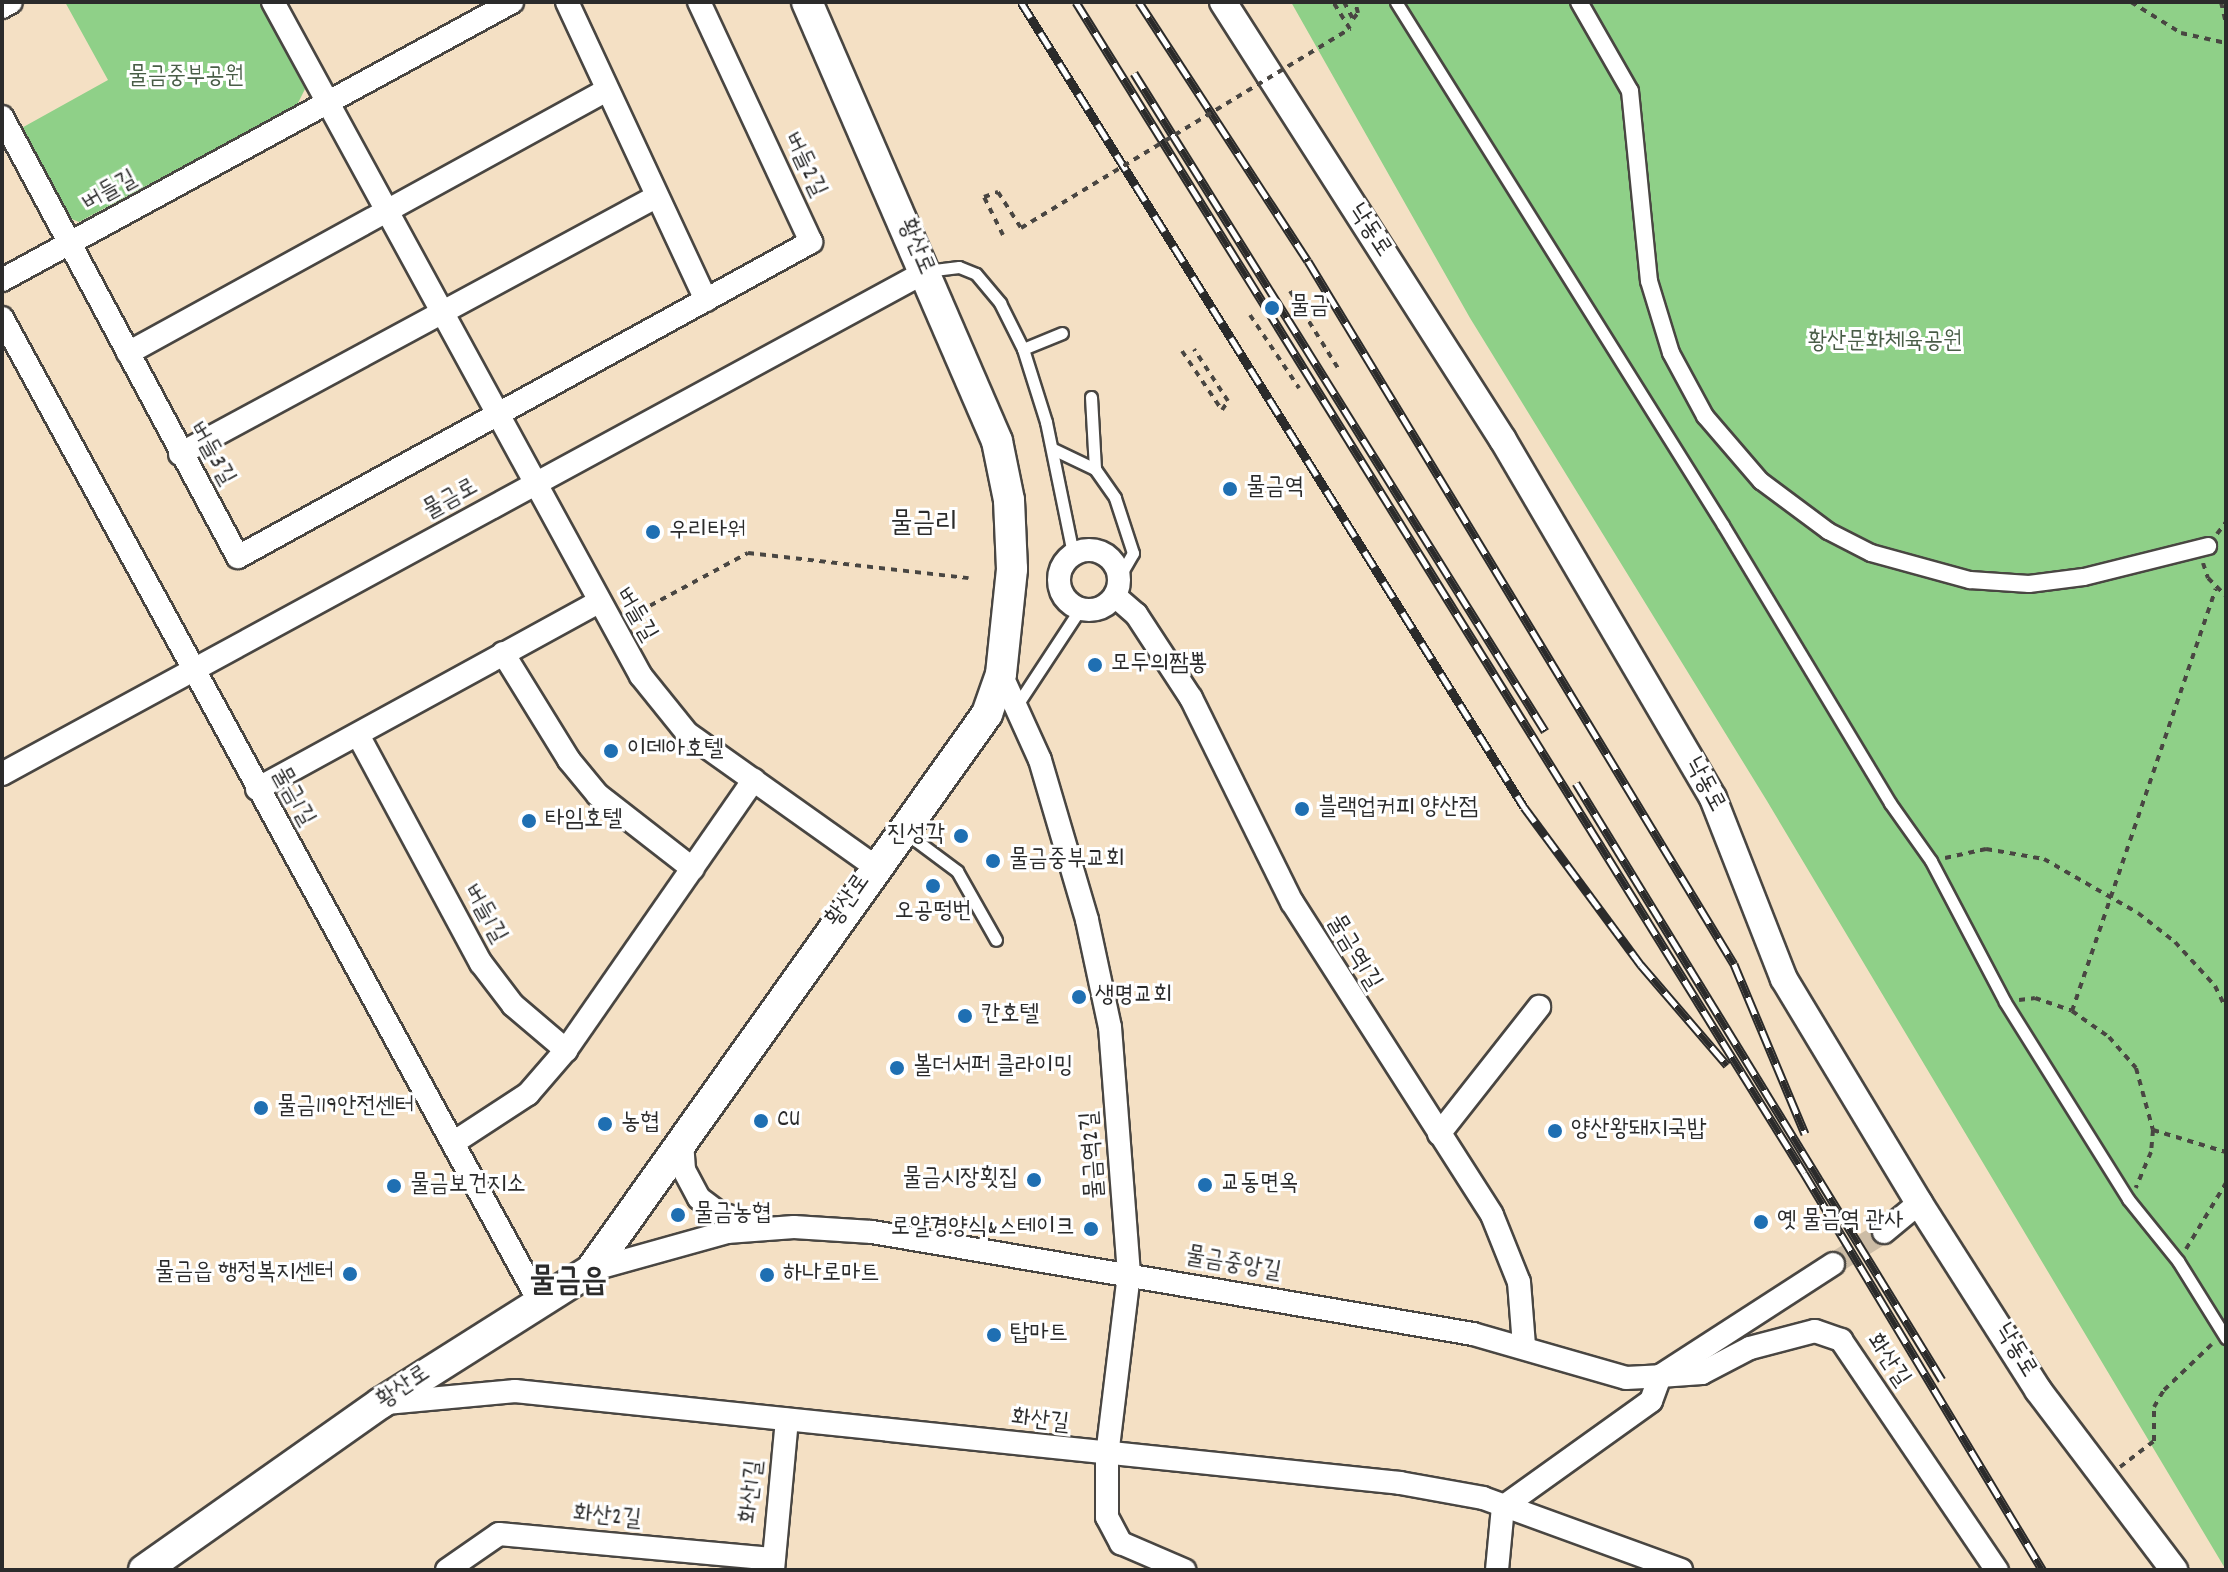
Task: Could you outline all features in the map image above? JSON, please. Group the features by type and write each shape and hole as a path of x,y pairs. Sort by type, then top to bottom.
{"main road":[{"name":"황산로","path":"144,1570 381,1403 538,1299 591,1270 901,829 1001,711 1001,674 1012,569 1009,500 997,441 807,2"}],"street":[{"path":"2,7 11,2"},
{"name":"버들길","path":"273,2 597,603 661,705 687,733 874,866"},
{"name":"버들길","path":"2,280 512,2"},
{"path":"567,2 706,300"},
{"name":"버들2길","path":"494,414 811,242 699,2"},
{"name":"낙동로","path":"1223,2 1503,440 1713,798 1784,979 1919,1203 2102,1480 2174,1570"},
{"path":"1579,2 1630,91 1649,281 1671,353 1705,416 1761,481 1828,531 1871,553 1970,580 2029,584 2084,577 2208,546"},
{"path":"128,353 607,90"},
{"name":"버들3길","path":"2,117 180,454 238,557 494,414"},
{"path":"180,454 656,197"},
{"name":"물금로","path":"2,774 925,272"},
{"name":"물금1길","path":"2,318 538,1299"},
{"path":"1102,553 1117,586 1100,609 1080,609 1063,597 1058,578 1073,554 1102,553"},
{"name":"물금역1길","path":"1117,586 1191,698 1292,902 1492,1215 1519,1282 1524,1345"},
{"path":"257,789 597,603"},
{"path":"503,653 569,760 598,795 693,869"},
{"name":"물금역2길","path":"1001,711 1044,774 1087,920 1110,1027 1129,1274 1107,1456 1107,1517 1121,1543 1184,1570"},
{"name":"버들1길","path":"358,735 481,963 513,1005 566,1050"},
{"path":"453,1143 528,1094 566,1050 754,780"},
{"path":"1439,1134 1539,1007"},
{"path":"682,1141 684,1170 699,1198 719,1213 762,1228"},
{"path":"1884,1232 1919,1203"},
{"name":"물금중앙길","path":"591,1270 659,1248 762,1228 872,1232 1129,1274 1524,1345 1626,1378 1660,1376"},
{"path":"1497,1570 1503,1507 1651,1401 1660,1376 1833,1264"},
{"name":"화산길","path":"1660,1376 1702,1373 1750,1348 1815,1331 1841,1340 1997,1570"},
{"name":"화산길","path":"381,1403 515,1391 1107,1456 1400,1483 1483,1498 1681,1570"},
{"name":"화산1길","path":"772,1564 787,1420"},
{"name":"화산2길","path":"447,1570 499,1534 772,1564"}],"lane":[{"path":"1396,2 1723,525 1890,803 1931,861 2005,1002 2128,1199 2178,1261 2225,1335"},
{"path":"925,272 959,267 988,283 1023,349 1053,449 1062,518 1073,554"},
{"path":"1023,349 1062,333"},
{"path":"1091,397 1095,469 1128,529 1133,553 1117,586"},
{"path":"1053,449 1095,469"},
{"path":"1001,711 1080,609"},
{"path":"901,829 957,871 996,940"}],"path":[{"path":"1003,235 984,197 998,192 1021,228 1350,29 1333,2"},
{"path":"1344,2 1353,19 1358,13 1355,2"},
{"path":"2131,2 2181,33 2226,43"},
{"path":"2221,2 2226,24"},
{"path":"1290,291 1338,368"},
{"path":"1250,315 1299,388"},
{"path":"1182,351 1222,410 1228,401 1194,349"},
{"path":"611,626 748,553 969,578"},
{"path":"2072,1011 2108,898 2216,589 2226,596"},
{"path":"1931,861 1986,849 2044,859 2138,913 2175,942 2215,986 2226,1009"},
{"path":"2005,1002 2035,998 2072,1011 2109,1037 2136,1068 2153,1130 2141,1181 2128,1199"},
{"path":"2153,1130 2226,1152"},
{"path":"2178,1261 2226,1183"},
{"path":"2102,1480 2154,1441 2154,1407 2164,1390 2225,1335"}],"green space":[{"name":"물금중부공원","path":"65,2 260,2 305,89 297,105 79,222 69,218 18,130 108,80"},
{"name":"황산문화체육공원","path":"1291,2 2226,2 2226,1570 1767,801 1470,318"}],"tunnel":[{"path":"1833,1264 1884,1232"}],"railway":[{"path":"1021,2 1524,807 1641,965 1727,1065"},
{"path":"1076,2 1804,1173 2043,1570"},
{"path":"1139,2 1308,261 1734,964 1805,1134"},
{"path":"1134,73 1545,731"},
{"path":"1576,783 1942,1380"}],"place":[{"name":"물금","path":"1272,308"},
{"name":"물금역","path":"1230,489"},
{"name":"우리타워","path":"653,532"},
{"name":"모두의짬뽕","path":"1095,665"},
{"name":"이데아호텔","path":"611,751"},
{"name":"블랙업커피 양산점","path":"1302,809"},
{"name":"타임호텔","path":"529,821"},
{"name":"진성각","path":"961,836"},
{"name":"물금중부교회","path":"993,861"},
{"name":"오공떵번","path":"933,886"},
{"name":"생명교회","path":"1079,997"},
{"name":"칸호텔","path":"965,1016"},
{"name":"볼더서퍼 클라이밍","path":"897,1068"},
{"name":"물금119안전센터","path":"261,1108"},
{"name":"CU","path":"761,1121"},
{"name":"농협","path":"605,1124"},
{"name":"양산왕돼지국밥","path":"1555,1131"},
{"name":"물금시장횟집","path":"1034,1180"},
{"name":"교동면옥","path":"1205,1185"},
{"name":"물금보건지소","path":"394,1186"},
{"name":"물금농협","path":"678,1215"},
{"name":"옛 물금역 관사","path":"1761,1222"},
{"name":"로얄경양식&스테이크","path":"1091,1229"},
{"name":"물금읍 행정복지센터","path":"350,1274"},
{"name":"하나로마트","path":"767,1275"},
{"name":"탑마트","path":"994,1335"}],"district":[{"name":"물금리","path":"924,525"},
{"name":"물금읍","path":"568,1283"}]}
